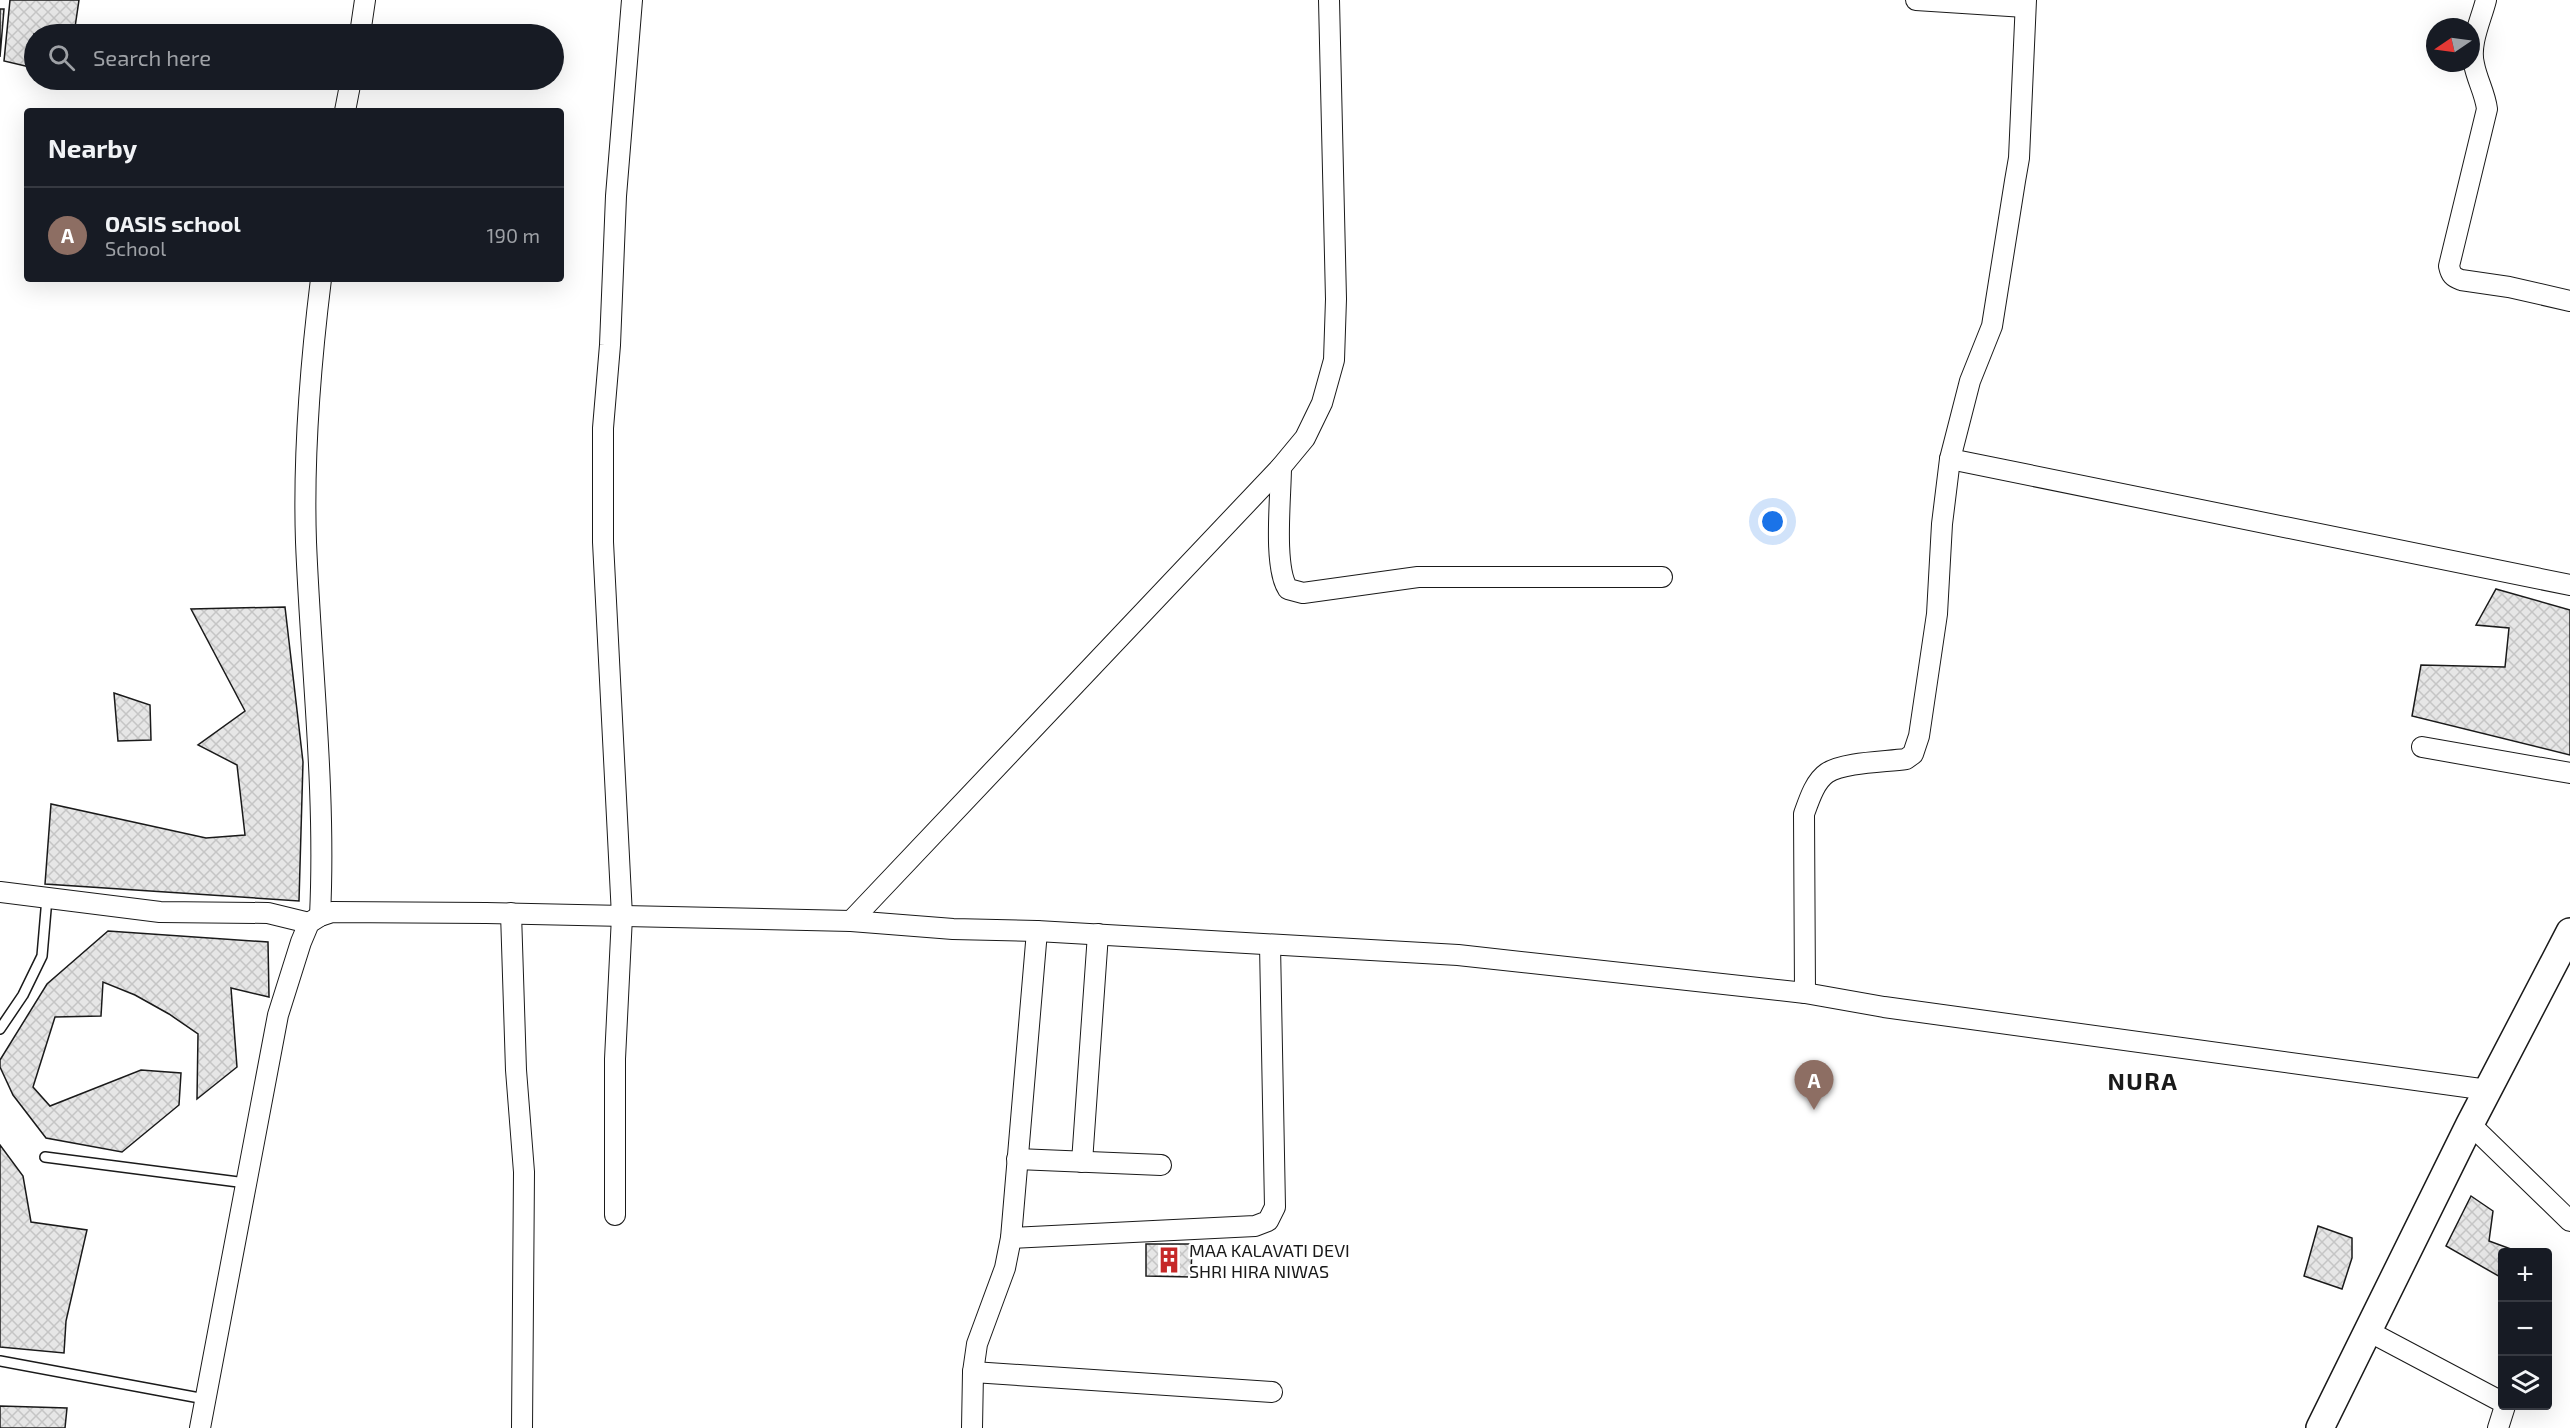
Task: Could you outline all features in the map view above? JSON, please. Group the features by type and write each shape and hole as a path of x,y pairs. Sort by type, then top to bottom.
{"main road":[{"path":"2320,1428 2470,1124 2570,932"}],"street":[{"path":"361,24 365,0"},
{"path":"615,1215 615,1059 622,916 603,542 603,428 610,345 616,196 632,0"},
{"path":"851,921 1281,467 1305,438 1322,403 1334,360 1336,299 1329,0"},
{"path":"1804,993 1804,814 1812,793 1825,774 1837,768 1906,759 1913,754 1919,736 1937,614 1942,524 1950,459 1970,381 1992,326 2019,158 2026,4 1916,0"},
{"path":"2486,0 2472,50 2475,71 2486,98 2487,109 2449,266 2453,277 2461,280 2509,287 2570,301"},
{"path":"346,108 349,90"},
{"path":"200,1428 279,1015 301,942 315,919 321,795 306,542 305,439 321,282"},
{"path":"1950,459 2570,585"},
{"path":"1281,467 1280,563 1282,580 1288,589 1303,593 1325,591 1418,577 1662,577"},
{"path":"2422,747 2570,773"},
{"path":"0,892 160,912 268,913 315,919 348,910 851,921 953,929 1037,930 1458,955 1804,993 1884,1007 2488,1090"},
{"path":"511,913 516,1070 524,1173 522,1428"},
{"path":"972,1428 973,1372 977,1344 1005,1268 1011,1238 1037,930"},
{"path":"1082,1162 1098,934"},
{"path":"1011,1238 1255,1226 1268,1221 1275,1207 1270,945"},
{"path":"2470,1124 2570,1221"},
{"path":"1017,1159 1161,1165"},
{"path":"2368,1331 2498,1400"},
{"path":"973,1372 1272,1392"},
{"path":"2498,1428 2504,1410"}],"lane":[{"path":"0,1029 22,995 42,956 47,898"},
{"path":"45,1157 246,1183"},
{"path":"0,1361 205,1399"}],"building":[{"path":"10,0 79,0 75,24 24,24 24,66 4,61"},
{"path":"0,9 4,9 0,57"},
{"path":"2496,589 2570,610 2570,755 2412,716 2421,665 2505,667 2509,628 2476,625"},
{"path":"285,607 303,762 299,901 45,884 51,804 206,838 245,835 237,765 198,745 245,711 191,609"},
{"path":"114,693 150,705 151,740 118,741"},
{"path":"108,931 268,942 269,997 231,988 237,1067 197,1099 198,1034 169,1014 135,995 103,982 101,1016 55,1017 33,1087 50,1106 141,1070 181,1073 179,1105 122,1152 46,1138 13,1095 0,1067 0,1060 47,984"},
{"path":"0,1145 23,1176 31,1222 87,1230 66,1321 64,1353 0,1347"},
{"path":"2471,1196 2493,1211 2489,1241 2508,1248 2498,1248 2498,1276 2446,1246"},
{"path":"2318,1226 2352,1238 2352,1258 2342,1289 2304,1276"},
{"name":"MAA KALAVATI DEVI SHRI HIRA NIWAS","path":"1146,1244 1192,1244 1191,1277 1146,1276"},
{"path":"0,1406 67,1408 65,1428 0,1428"}],"place":[{"name":"OASIS school","path":"1814,1110"},
{"name":"MAA KALAVATI DEVI SHRI HIRA NIWAS","path":"1169,1260"}],"district":[{"name":"NURA","path":"2143,1080"}]}
